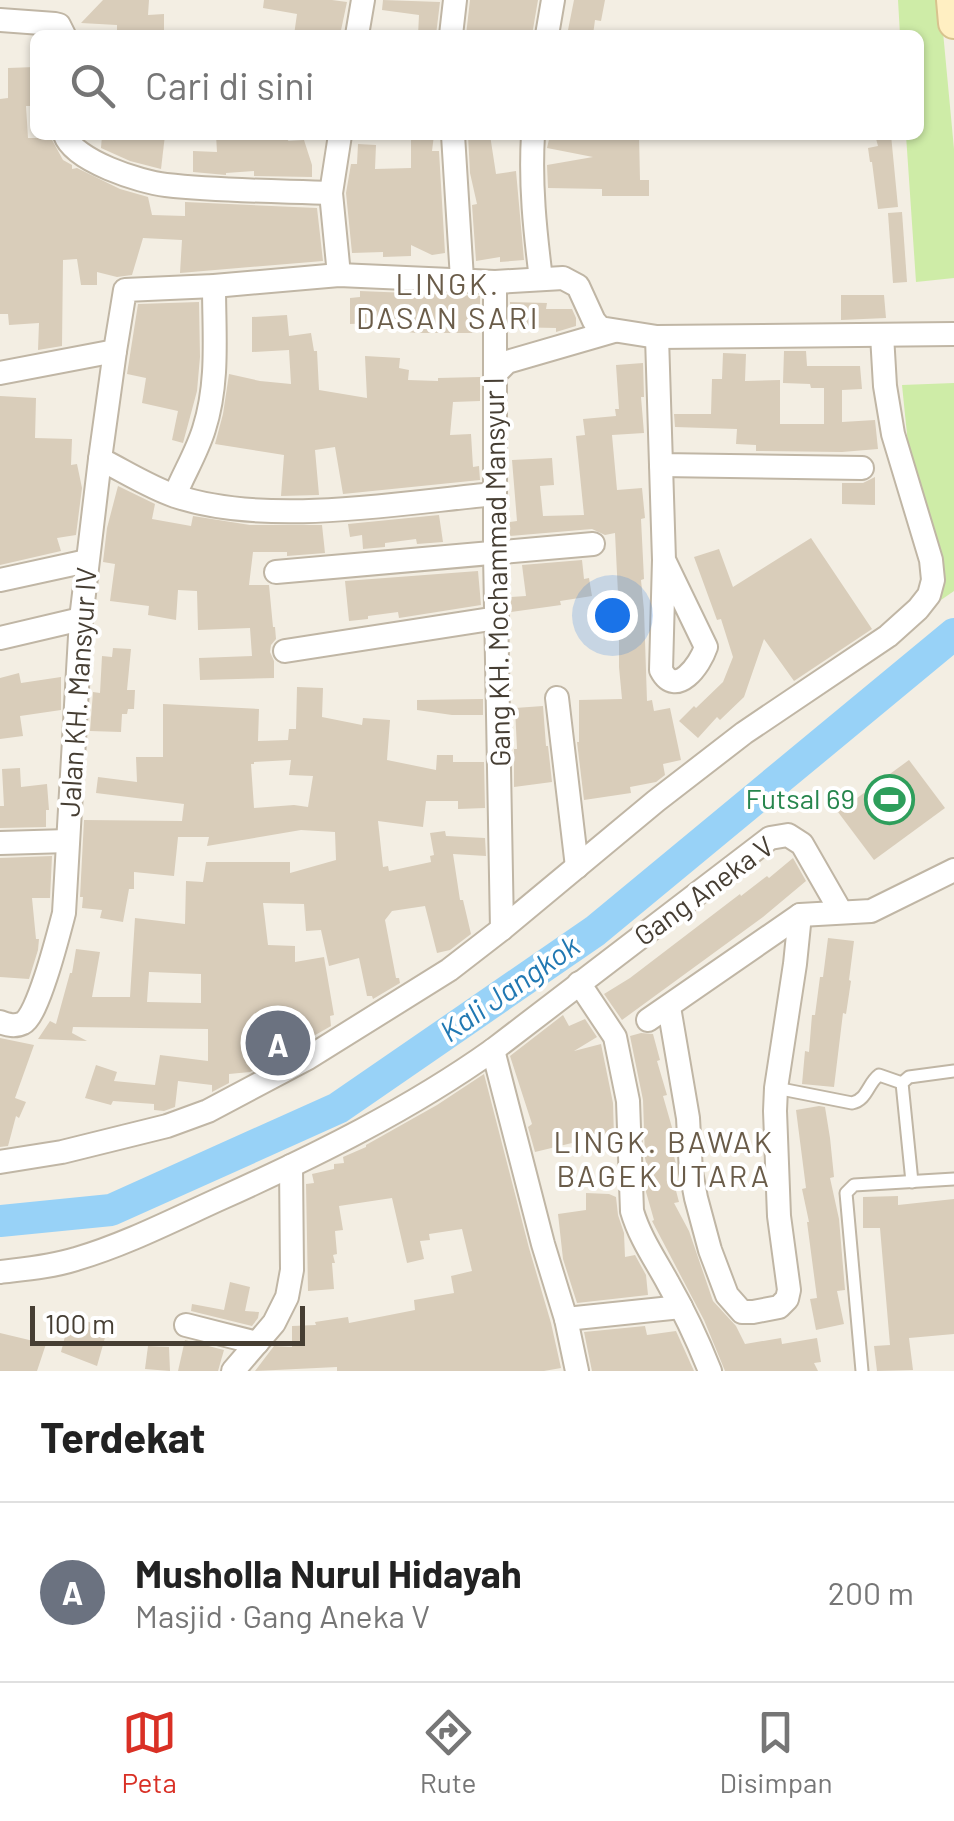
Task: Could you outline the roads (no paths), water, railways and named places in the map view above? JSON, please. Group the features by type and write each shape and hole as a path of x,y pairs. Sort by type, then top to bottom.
{"main road":[{"path":"952,0 954,23"}],"street":[{"path":"0,20 60,30 58,0"},
{"path":"358,30 362,0"},
{"path":"452,30 455,0"},
{"path":"548,30 554,0"},
{"path":"67,140 98,165 162,185 331,193"},
{"path":"339,140 331,193 339,274"},
{"path":"452,140 462,280"},
{"path":"532,140 531,180 541,279"},
{"path":"174,495 201,439 210,410 216,361 214,286 339,274 494,282 563,278 582,292 596,325 604,330 657,337 954,334"},
{"name":"Gang KH. Mochammad Mansyur I","path":"494,282 502,930"},
{"name":"Jalan KH. Mansyur IV","path":"10,1024 30,1016 54,953 64,912 87,561 126,290 214,286"},
{"path":"494,374 507,362 614,331"},
{"path":"0,1162 62,1152 167,1126 208,1111 308,1058 450,970 744,733 888,636 918,609 929,596 933,580 931,560 893,434 882,335"},
{"path":"657,337 664,560 661,670 669,681 676,682 700,661 706,647 664,560"},
{"path":"0,373 115,351"},
{"path":"100,459 174,495 270,512 494,494"},
{"path":"661,466 862,468"},
{"path":"276,572 593,544"},
{"path":"0,580 87,561"},
{"path":"285,651 497,618"},
{"path":"0,638 82,619"},
{"path":"558,698 577,868"},
{"name":"Gang Aneka V","path":"0,1272 72,1260 116,1246 291,1166 406,1105 493,1050 770,838 788,835 802,844 840,912"},
{"path":"0,843 68,842"},
{"path":"648,1020 800,915 880,908 954,870"},
{"path":"669,1006 688,1118 691,1172 710,1250 734,1305 742,1312 769,1310 785,1303 788,1290 779,1216 776,1088 800,915"},
{"path":"580,983 615,1037 628,1101 632,1211 636,1224 710,1371"},
{"path":"493,1050 577,1371"},
{"path":"233,1371 282,1310 290,1283 291,1166"},
{"path":"566,1319 681,1308"},
{"path":"186,1325 257,1343"}],"lane":[{"path":"902,1083 908,1077 954,1071"},
{"path":"776,1088 852,1102 863,1098 879,1075 902,1083"},
{"path":"902,1083 912,1182"},
{"path":"862,1371 846,1193 854,1185 954,1179"}],"waterway":[{"name":"Kali Jangkok","path":"0,1221 111,1210 338,1108 595,931 954,634"}],"place":[{"name":"Futsal 69","path":"890,799"},
{"name":"Musholla Nurul Hidayah","path":"278,1043"}],"district":[{"name":"LINGK. DASAN SARI","path":"448,302"},
{"name":"LINGK. BAWAK BAGEK UTARA","path":"664,1160"}]}
